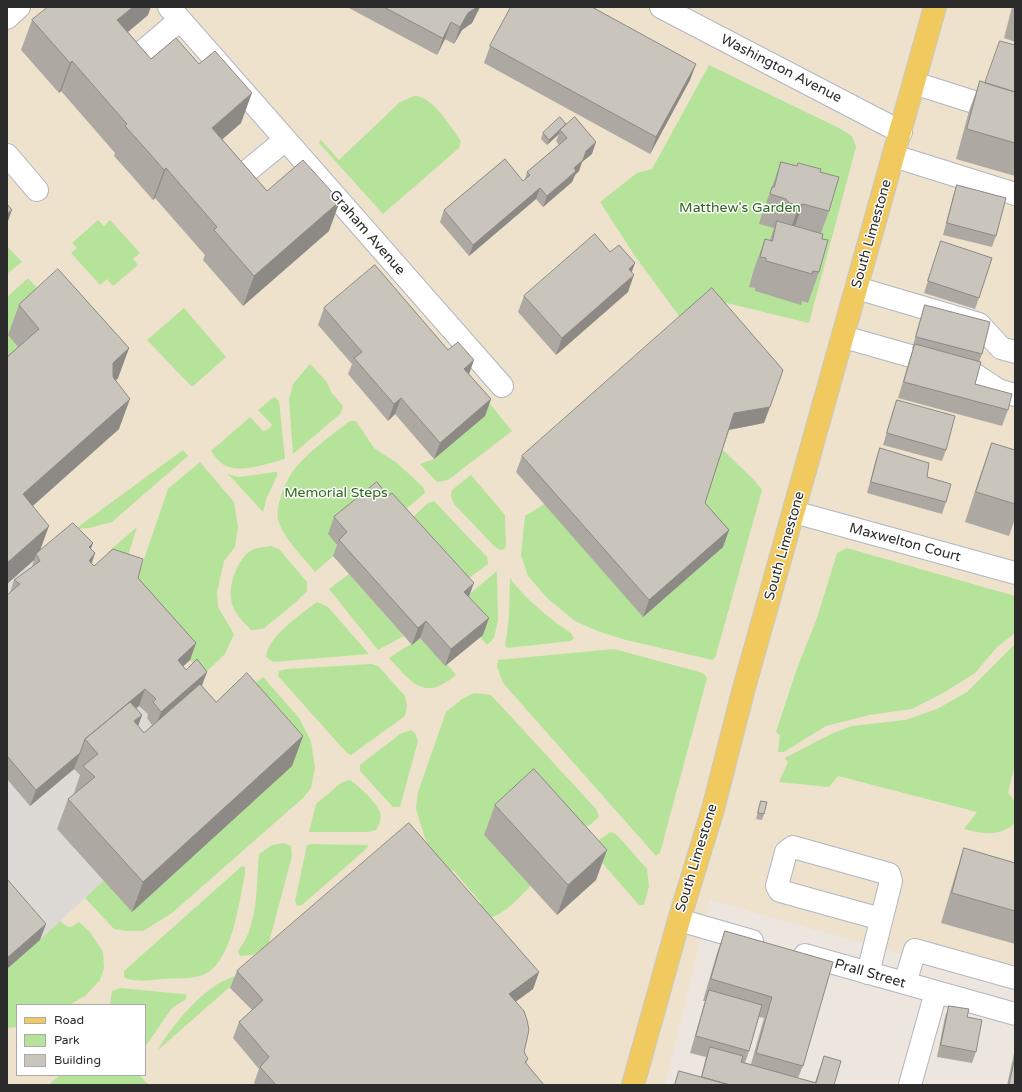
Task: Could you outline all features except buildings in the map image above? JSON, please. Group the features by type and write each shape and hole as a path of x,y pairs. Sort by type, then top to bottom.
{"main road":[{"name":"South Limestone","path":"633,1085 678,920 713,809 747,680 935,7"}],"street":[{"path":"7,18 19,7"},
{"name":"Washington Avenue","path":"661,7 901,132"},
{"path":"141,53 174,14"},
{"name":"Graham Avenue","path":"174,14 502,386"},
{"path":"914,83 1015,115"},
{"path":"245,173 285,140"},
{"path":"7,155 37,190"},
{"path":"894,156 1015,194"},
{"path":"857,288 979,324 1001,348 1015,352"},
{"path":"844,337 974,374 998,390 1015,395"},
{"name":"Maxwelton Court","path":"794,512 1014,568"},
{"path":"868,973 891,880 890,874 793,847 786,852 777,886 780,891 881,919"},
{"name":"Prall Street","path":"678,920 1015,1014"},
{"path":"905,983 915,950 1015,978"},
{"path":"910,1085 936,992"}],"shaded area":[{"path":"7,7 1015,7 1015,986 710,900 665,1085 7,1085"},
{"path":"38,556 7,606 7,584"},
{"path":"139,706 150,716 155,728 104,880 40,940 7,903 7,779 119,722"}],"green space":[{"name":"Matthew's Garden","path":"709,65 839,128 852,136 856,147 809,323 710,299 682,320 635,256 600,202 637,173 652,169"},
{"path":"414,96 421,97 434,106 461,141 459,148 383,214 319,143 321,140 339,160 400,102"},
{"path":"98,220 104,226 110,220 140,253 133,259 138,265 113,286 107,279 100,285 71,253 77,248 72,243"},
{"path":"7,246 22,262 7,274"},
{"path":"28,278 47,299 28,359 7,378 7,297"},
{"path":"184,308 226,357 192,387 147,340"},
{"path":"310,364 327,382 331,392 343,406 340,414 293,454 289,399 293,384"},
{"path":"468,377 512,431 448,480 437,482 420,464 434,459 485,416 458,385"},
{"path":"274,397 279,401 285,459 246,468 231,467 222,464 211,451 250,417 263,431 269,429 272,425 258,410"},
{"name":"Memorial Steps","path":"350,421 356,421 374,448 397,463 423,487 425,493 394,519 386,510 315,572 282,530 278,518 280,498 285,485 296,467 318,446"},
{"path":"722,449 754,480 762,490 716,655 713,660 626,640 600,632 575,621 547,598 528,576 521,555 525,516 544,504 699,519"},
{"path":"183,450 188,456 112,522 89,528 75,529"},
{"path":"200,462 234,502 238,527 235,547 224,561 217,592 218,607 234,634 225,654 203,675 132,594 168,489"},
{"path":"277,472 277,476 267,497 263,512 228,474 239,477"},
{"path":"471,475 505,515 506,546 504,549 500,550 494,546 454,504 451,496 452,490"},
{"path":"434,501 487,557 488,564 457,587 402,527 428,503"},
{"path":"137,527 126,562 108,557 108,552"},
{"path":"271,546 279,549 307,582 307,591 263,629 251,630 233,608 231,586 239,565 247,554 256,548"},
{"path":"847,548 1015,596 1015,633 997,647 975,673 943,693 912,709 869,715 826,726 784,752 778,752 780,735 776,732 796,671 817,618 837,553"},
{"path":"497,571 498,620 494,638 487,645 480,637 482,635 458,608 466,597"},
{"path":"349,574 404,636 378,650 329,589"},
{"path":"510,578 531,601 568,631 574,638 571,641 507,648 505,645 509,619"},
{"path":"317,602 328,607 369,654 273,662 266,657 272,641 286,626"},
{"path":"420,638 445,665 447,664 456,675 445,683 435,687 427,688 419,686 405,675 389,658"},
{"path":"1015,644 1015,765 1008,793 1015,802 1015,823 1004,831 984,833 964,829 977,812 838,776 829,787 779,782 788,762 785,758 831,734 852,726 905,720 937,709 967,692"},
{"path":"614,649 696,671 704,674 707,678 660,853 656,856 503,683 497,667 498,660"},
{"path":"371,664 378,666 405,696 407,706 405,716 351,755 346,752 278,676 279,671 287,669"},
{"path":"263,677 299,718 311,741 315,768 311,788 303,798 172,913 143,931 125,931 114,929 85,898 104,880 133,912 245,691"},
{"path":"474,693 491,695 596,809 599,817 590,825 581,828 484,835 531,886 510,907 503,912 490,917 485,916 476,907 481,903 453,870 448,873 431,853 416,809 418,792 446,712 462,699"},
{"path":"411,730 415,733 418,741 400,807 393,807 360,771 360,765 400,734"},
{"path":"350,780 367,794 378,808 381,817 376,830 368,832 309,832 316,804 342,782"},
{"path":"611,832 616,834 647,869 649,886 644,905 639,905 591,850 594,843"},
{"path":"284,843 291,846 292,856 268,946 253,955 240,956 238,951 245,941 253,917 257,892 259,854 272,845"},
{"path":"307,845 369,845 302,905 297,906 295,901"},
{"path":"242,866 245,867 245,874 233,931 221,959 213,969 203,975 189,978 143,981 132,980 124,977 124,971"},
{"path":"60,921 66,926 71,927 79,922 90,932 103,952 104,968 100,980 85,996 71,1004 16,1004 16,1027 7,1028 7,969"},
{"path":"248,971 158,1050 176,1023 200,998 216,985"},
{"path":"120,988 187,995 186,999 172,1008 146,1046 146,1004 110,1004 112,991"},
{"path":"59,1076 140,1076 149,1085 48,1085"}]}
